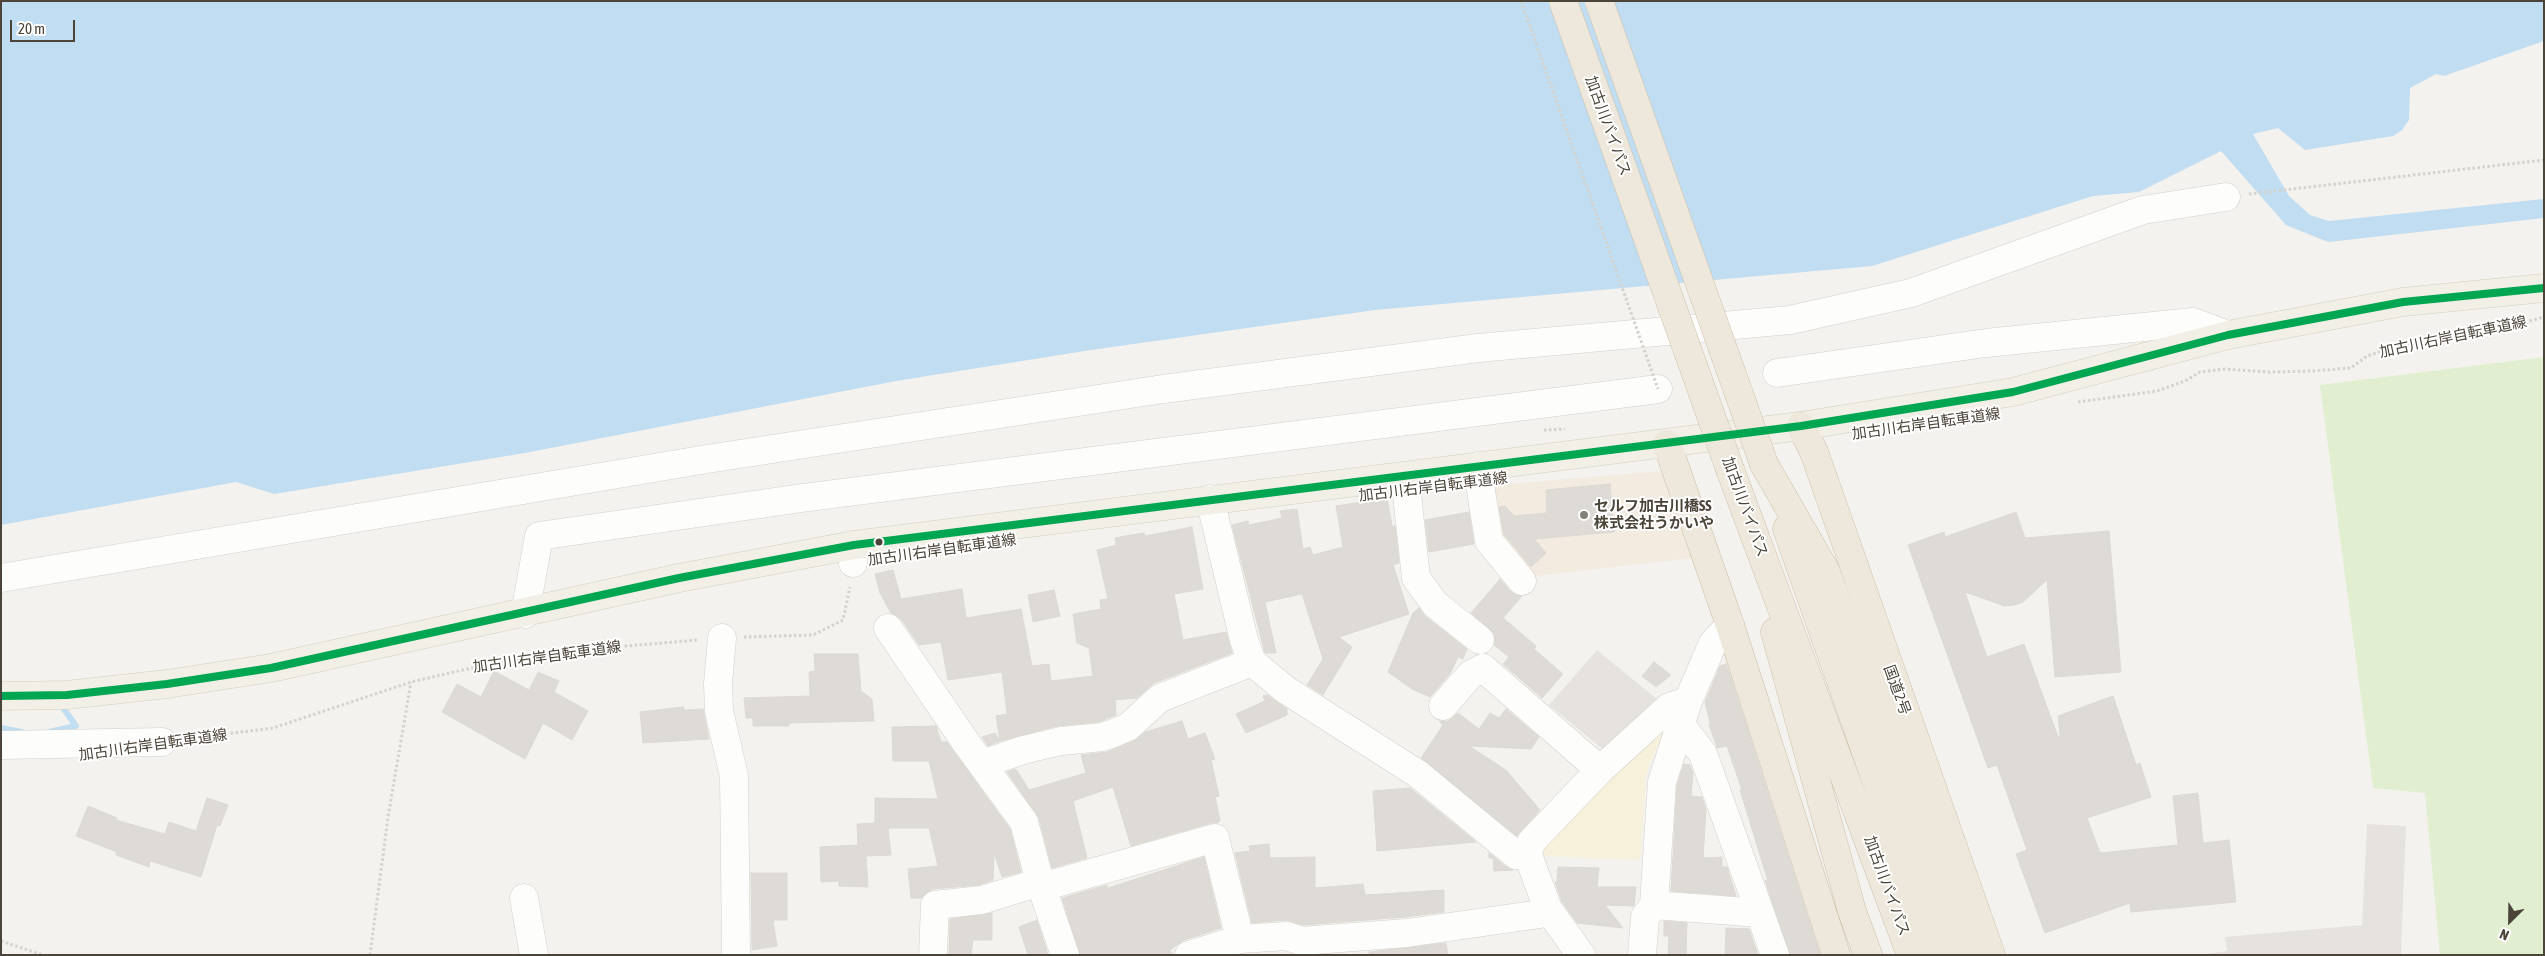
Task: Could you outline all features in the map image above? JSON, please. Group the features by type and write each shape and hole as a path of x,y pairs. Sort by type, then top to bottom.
{"highway":[{"name":"加古川バイパス","path":"1563,1 1731,472 1911,955"},
{"name":"加古川バイパス","path":"1599,1 1938,955"},
{"name":"国道2号","path":"1801,426 1814,452 1991,955"},
{"path":"1667,444 1730,625 1836,955"},
{"path":"1764,464 1826,572 1967,955"},
{"path":"1731,472 1818,792 1852,911 1868,955"}],"main road":[{"path":"1,696 68,695 201,680 271,668 525,614 679,578 853,554 1210,499 1667,444 1801,426 2013,392 2228,335 2403,302 2544,288"}],"street":[{"path":"1,578 707,459 1163,389 1478,348 1790,320 1911,293 2143,210 2226,197"},
{"path":"1777,373 1986,343 2193,322 2228,335"},
{"path":"525,614 539,536 802,498 1658,389"},
{"path":"1477,466 1489,541 1522,581"},
{"path":"1404,476 1416,562 1416,578 1435,604 1480,640"},
{"path":"1210,499 1244,640 1252,662 1286,690 1418,774 1516,855 1528,855"},
{"path":"1642,955 1645,917 1654,905 1662,782 1684,713 1713,643 1730,625"},
{"path":"888,628 1024,822 1041,884 1065,955"},
{"path":"722,638 718,684 719,711 734,776 736,955"},
{"path":"982,764 1023,750 1061,741 1102,737 1114,733 1128,727 1160,698 1252,662"},
{"path":"1444,706 1471,674 1483,668 1600,770"},
{"path":"1581,955 1548,909 1528,855 1531,842 1600,770 1669,707 1684,713 1703,754 1775,955"},
{"path":"1,745 162,742"},
{"path":"933,955 935,905 982,900 1215,838 1240,939"},
{"path":"524,898 534,955"},
{"path":"1654,905 1760,913"},
{"path":"1189,955 1240,939 1287,936 1301,940 1406,932 1540,914 1548,909"}],"path":[{"path":"1521,1 1658,389"},
{"path":"2226,197 2544,160"},
{"name":"加古川右岸自転車道線","path":"2070,403 2157,390 2185,381 2200,372 2224,369 2313,372 2350,368 2367,356 2397,346 2512,326 2544,318"},
{"name":"加古川右岸自転車道線","path":"162,742 273,728 411,682 467,669 578,650 722,638 813,634 844,620 850,596 853,554"},
{"path":"370,955 388,817 411,682"},
{"path":"1,941 43,955"}],"shaded area":[{"path":"1662,471 1692,558 1527,577 1493,541 1485,486"},
{"path":"1597,650 1657,699 1605,751 1549,705"},
{"path":"2367,824 2406,826 2401,955 2199,955 2227,951 2225,937 2362,925"}],"green space":[{"path":"2544,357 2544,955 2440,955 2425,793 2373,788 2320,385"}],"sand":[{"path":"1667,722 1646,774 1640,860 1542,856 1544,838"}],"water":[{"path":"1,1 2544,1 2544,41 2444,76 2436,74 2410,88 2409,120 2402,130 2393,136 2305,150 2278,128 2253,134 2289,196 2310,215 2329,221 2544,199 2544,218 2328,242 2286,225 2221,151 2139,192 2093,196 1872,266 1375,310 1091,350 896,381 525,453 274,494 236,482 1,525"}],"building":[{"path":"1610,484 1614,532 1534,539 1546,553 1531,567 1504,534 1499,507 1505,506 1514,516 1547,513 1546,490"},
{"path":"1387,498 1392,526 1395,526 1399,563 1393,565 1409,614 1339,637 1352,647 1323,695 1307,685 1323,659 1302,594 1265,602 1276,653 1265,653 1232,525 1248,521 1249,525 1282,518 1280,511 1297,509 1303,549 1310,547 1313,555 1343,547 1336,506"},
{"path":"1469,512 1474,544 1429,552 1425,520"},
{"path":"2016,512 2025,538 2109,531 2121,672 2055,677 2047,580 2023,602 2014,605 2005,606 1965,592 1987,657 2024,644 2058,737 2060,736 2058,716 2113,696 2136,765 2140,763 2151,797 2087,818 2100,853 2178,845 2173,796 2198,793 2203,843 2229,840 2236,902 2131,912 2130,903 2045,933 2016,854 2027,850 1997,765 1988,768 1908,545 1944,532 1945,537"},
{"path":"1192,527 1203,589 1174,594 1183,640 1226,632 1232,653 1154,683 1137,698 1115,700 1116,715 1099,722 1057,726 1000,741 996,716 1007,714 1002,672 948,680 941,642 919,645 901,619 891,613 880,593 875,574 893,570 901,599 962,589 966,618 1021,609 1032,666 1049,664 1051,681 1093,676 1089,648 1077,643 1073,614 1101,609 1100,600 1108,599 1097,550 1116,545 1115,538 1144,533 1145,536"},
{"path":"1500,579 1510,591 1522,596 1503,618 1536,646 1534,649 1563,674 1542,698 1503,664 1509,657 1494,645 1494,634 1471,613"},
{"path":"1054,590 1060,616 1033,622 1028,595"},
{"path":"1419,608 1425,616 1467,649 1463,659 1458,657 1450,674 1430,697 1412,689 1388,672 1413,613"},
{"path":"814,654 858,654 861,691 872,699 874,721 789,723 789,726 753,726 753,718 746,718 744,698 810,696 809,672 815,671"},
{"path":"1654,662 1671,675 1656,687 1642,676"},
{"path":"1726,664 1820,955 1790,955 1765,880 1768,881 1740,790 1742,790 1727,746 1717,748 1709,724 1705,702 1720,666"},
{"path":"494,671 529,690 538,672 559,681 554,692 588,711 572,740 543,723 525,759 442,712 457,684 481,697"},
{"path":"1267,695 1287,709 1287,715 1246,733 1236,714 1265,701 1263,696"},
{"path":"683,707 685,710 703,709 709,739 643,743 640,712"},
{"path":"1506,709 1539,737 1531,749 1469,746 1506,770 1540,810 1517,836 1421,758 1443,725 1439,721 1448,721 1458,713 1479,729 1490,713 1499,718"},
{"path":"1182,721 1188,739 1205,733 1215,759 1211,760 1219,796 1215,797 1220,820 1218,823 1211,823 1131,846 1113,787 1073,801 1087,858 1052,868 1039,818 1007,772 1016,769 1029,790 1086,773 1081,755 1107,752 1134,741 1145,732"},
{"path":"936,726 941,742 947,742 1010,829 1021,872 1002,877 994,853 993,880 979,885 933,889 921,898 911,898 908,869 938,866 929,828 888,828 891,855 866,856 868,887 839,886 839,881 821,882 820,847 858,845 857,824 875,823 875,798 938,799 929,761 893,761 892,727"},
{"path":"995,733 1000,741 988,746 982,737"},
{"path":"1684,764 1690,765 1693,773 1691,796 1702,797 1706,810 1703,858 1722,857 1722,867 1727,867 1736,896 1671,891 1677,785"},
{"path":"1410,788 1476,842 1377,851 1373,791"},
{"path":"207,798 228,805 220,826 217,825 201,877 150,861 149,867 116,855 117,852 76,836 88,806 117,818 116,820 165,834 169,822 196,831"},
{"path":"1269,844 1270,858 1315,857 1315,888 1363,884 1365,895 1444,890 1444,912 1303,925 1286,920 1252,923 1235,853 1250,851 1249,846"},
{"path":"1489,853 1506,867 1513,870 1494,871 1493,858 1489,858"},
{"path":"1204,857 1221,928 1184,940 1170,950 1172,955 1080,955 1062,898 1107,885 1108,888"},
{"path":"1558,867 1599,868 1597,887 1636,887 1634,906 1605,905 1623,928 1577,923 1562,902 1555,882 1557,881"},
{"path":"751,873 787,873 787,920 773,920 777,946 752,950"},
{"path":"992,913 992,940 973,940 971,955 949,955 950,919"},
{"path":"1037,920 1048,955 1028,955 1019,927"},
{"path":"1664,921 1687,923 1686,955 1668,955 1669,936 1664,936"},
{"path":"1726,928 1749,929 1758,955 1725,955"},
{"path":"1446,943 1448,955 1369,955 1369,952"}],"waterway":[{"path":"49,732 76,726 61,705 63,704"},
{"path":"1,728 22,732"}],"transit line":[{"path":"1,696 67,695 167,684 271,668 679,578 854,545 1801,426 2013,392 2228,335 2403,302 2544,288"}],"place":[{"name":"セルフ加古川橋SS 株式会社うかいや","path":"1584,515"}]}
